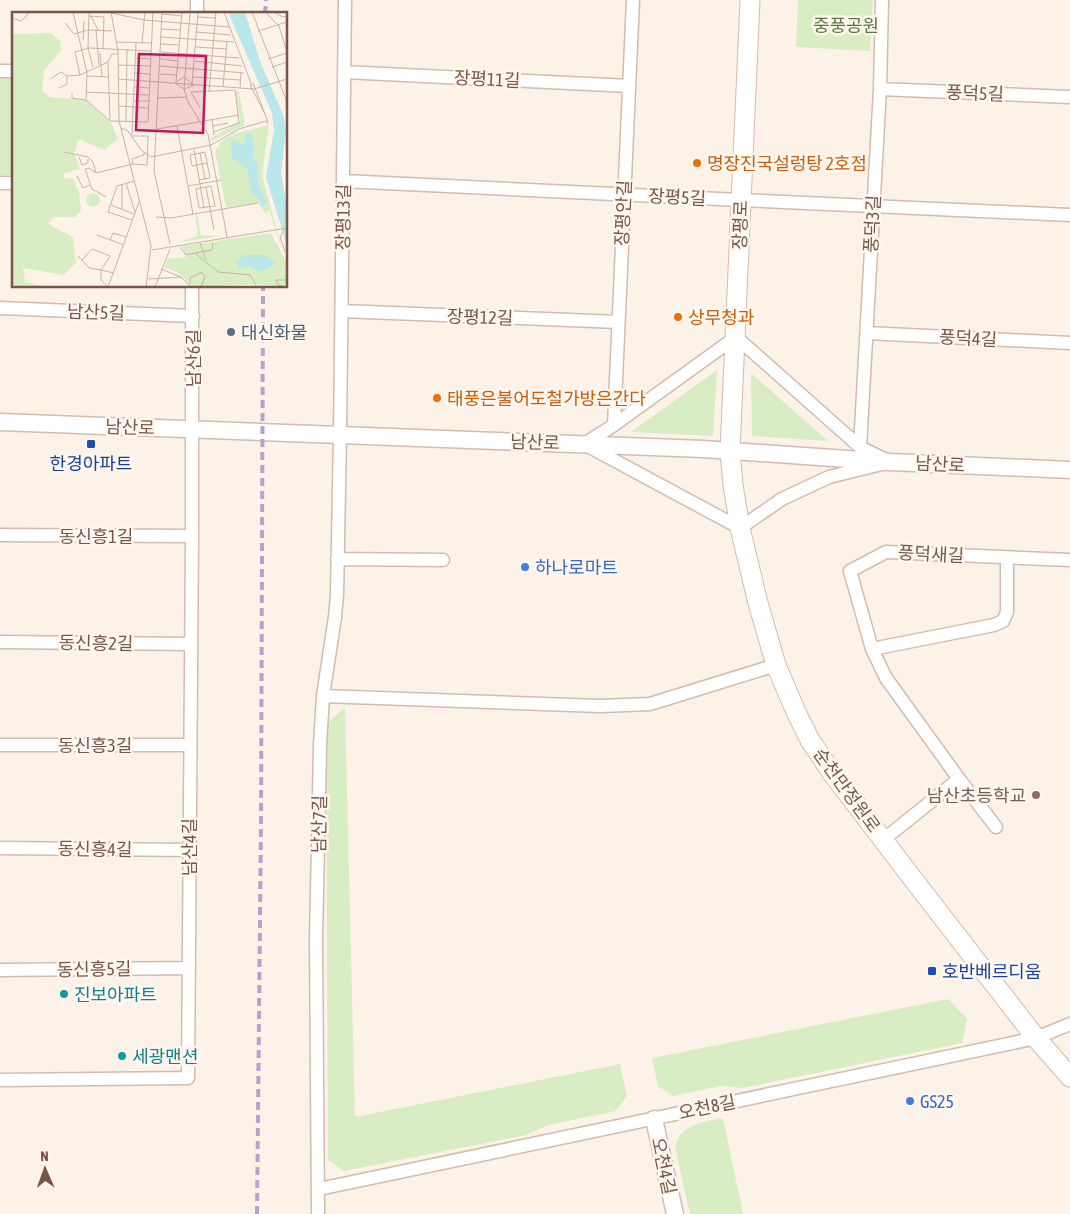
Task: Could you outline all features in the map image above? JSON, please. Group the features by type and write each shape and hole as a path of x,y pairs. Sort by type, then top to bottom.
{"main road":[{"name":"장평로","path":"730,451 750,0"},
{"name":"순천만정원로","path":"730,451 740,528 758,603 776,665 810,740 832,773 883,840 1036,1038 1070,1078"}],"street":[{"name":"장평13길","path":"340,435 345,0"},
{"name":"장평안길","path":"614,425 633,0"},
{"name":"풍덕3길","path":"860,447 880,89 882,0"},
{"name":"장평11길","path":"344,72 629,86"},
{"name":"풍덕5길","path":"880,89 1070,97"},
{"name":"장평5길","path":"343,181 1070,215"},
{"name":"남산6길","path":"192,288 193,429"},
{"name":"남산5길","path":"0,308 193,316"},
{"name":"장평12길","path":"342,311 618,322"},
{"name":"풍덕4길","path":"867,333 1070,342"},
{"path":"736,338 860,447 890,462 829,477 782,499 740,528 584,444 614,425 736,338"},
{"name":"남산로","path":"0,422 584,444 730,451 890,462 1070,470"},
{"name":"남산4길","path":"0,1080 188,1078 193,429"},
{"name":"남산7길","path":"318,1214 316,941 320,745 322,696 335,618 340,435"},
{"name":"동신흥1길","path":"0,535 192,536"},
{"name":"풍덕새길","path":"996,827 958,779 886,678 872,649 850,571 886,552 1070,560"},
{"path":"872,649 994,625 1003,621 1007,612 1008,558"},
{"path":"337,560 443,560"},
{"name":"동신흥2길","path":"0,642 191,644"},
{"path":"322,696 600,706 650,704 776,665"},
{"name":"동신흥3길","path":"0,745 190,745"},
{"path":"883,840 958,779"},
{"name":"동신흥4길","path":"0,848 189,850"},
{"name":"동신흥5길","path":"0,970 188,968"},
{"path":"1036,1038 1070,1024"},
{"name":"오천8길","path":"319,1189 1036,1038"},
{"name":"오천4길","path":"654,1119 675,1214"}],"green space":[{"name":"중풍공원","path":"798,0 873,0 870,51 796,47"},
{"path":"0,78 12,78 12,175 0,175"},
{"path":"717,370 713,436 631,432"},
{"path":"751,373 828,441 752,436"},
{"path":"345,707 355,1117 620,1064 627,1096 616,1111 548,1125 526,1135 344,1171 328,1160 326,725"},
{"path":"948,999 967,1019 962,1043 743,1088 721,1086 673,1096 658,1086 652,1058"},
{"path":"723,1118 743,1214 690,1214 675,1148 677,1142 683,1132 693,1126"}],"railway":[{"path":"265,12 266,0"},
{"path":"257,1214 263,288"}],"place":[{"name":"명장진국설렁탕 2호점","path":"697,163"},
{"name":"상무청과","path":"678,317"},
{"name":"대신화물","path":"231,332"},
{"name":"태풍은불어도철가방은간다","path":"437,398"},
{"name":"한경아파트","path":"91,444"},
{"name":"하나로마트","path":"525,567"},
{"name":"남산초등학교","path":"1036,795"},
{"name":"호반베르디움","path":"932,971"},
{"name":"진보아파트","path":"64,994"},
{"name":"세광맨션","path":"122,1056"},
{"name":"GS25","path":"910,1101"}]}
